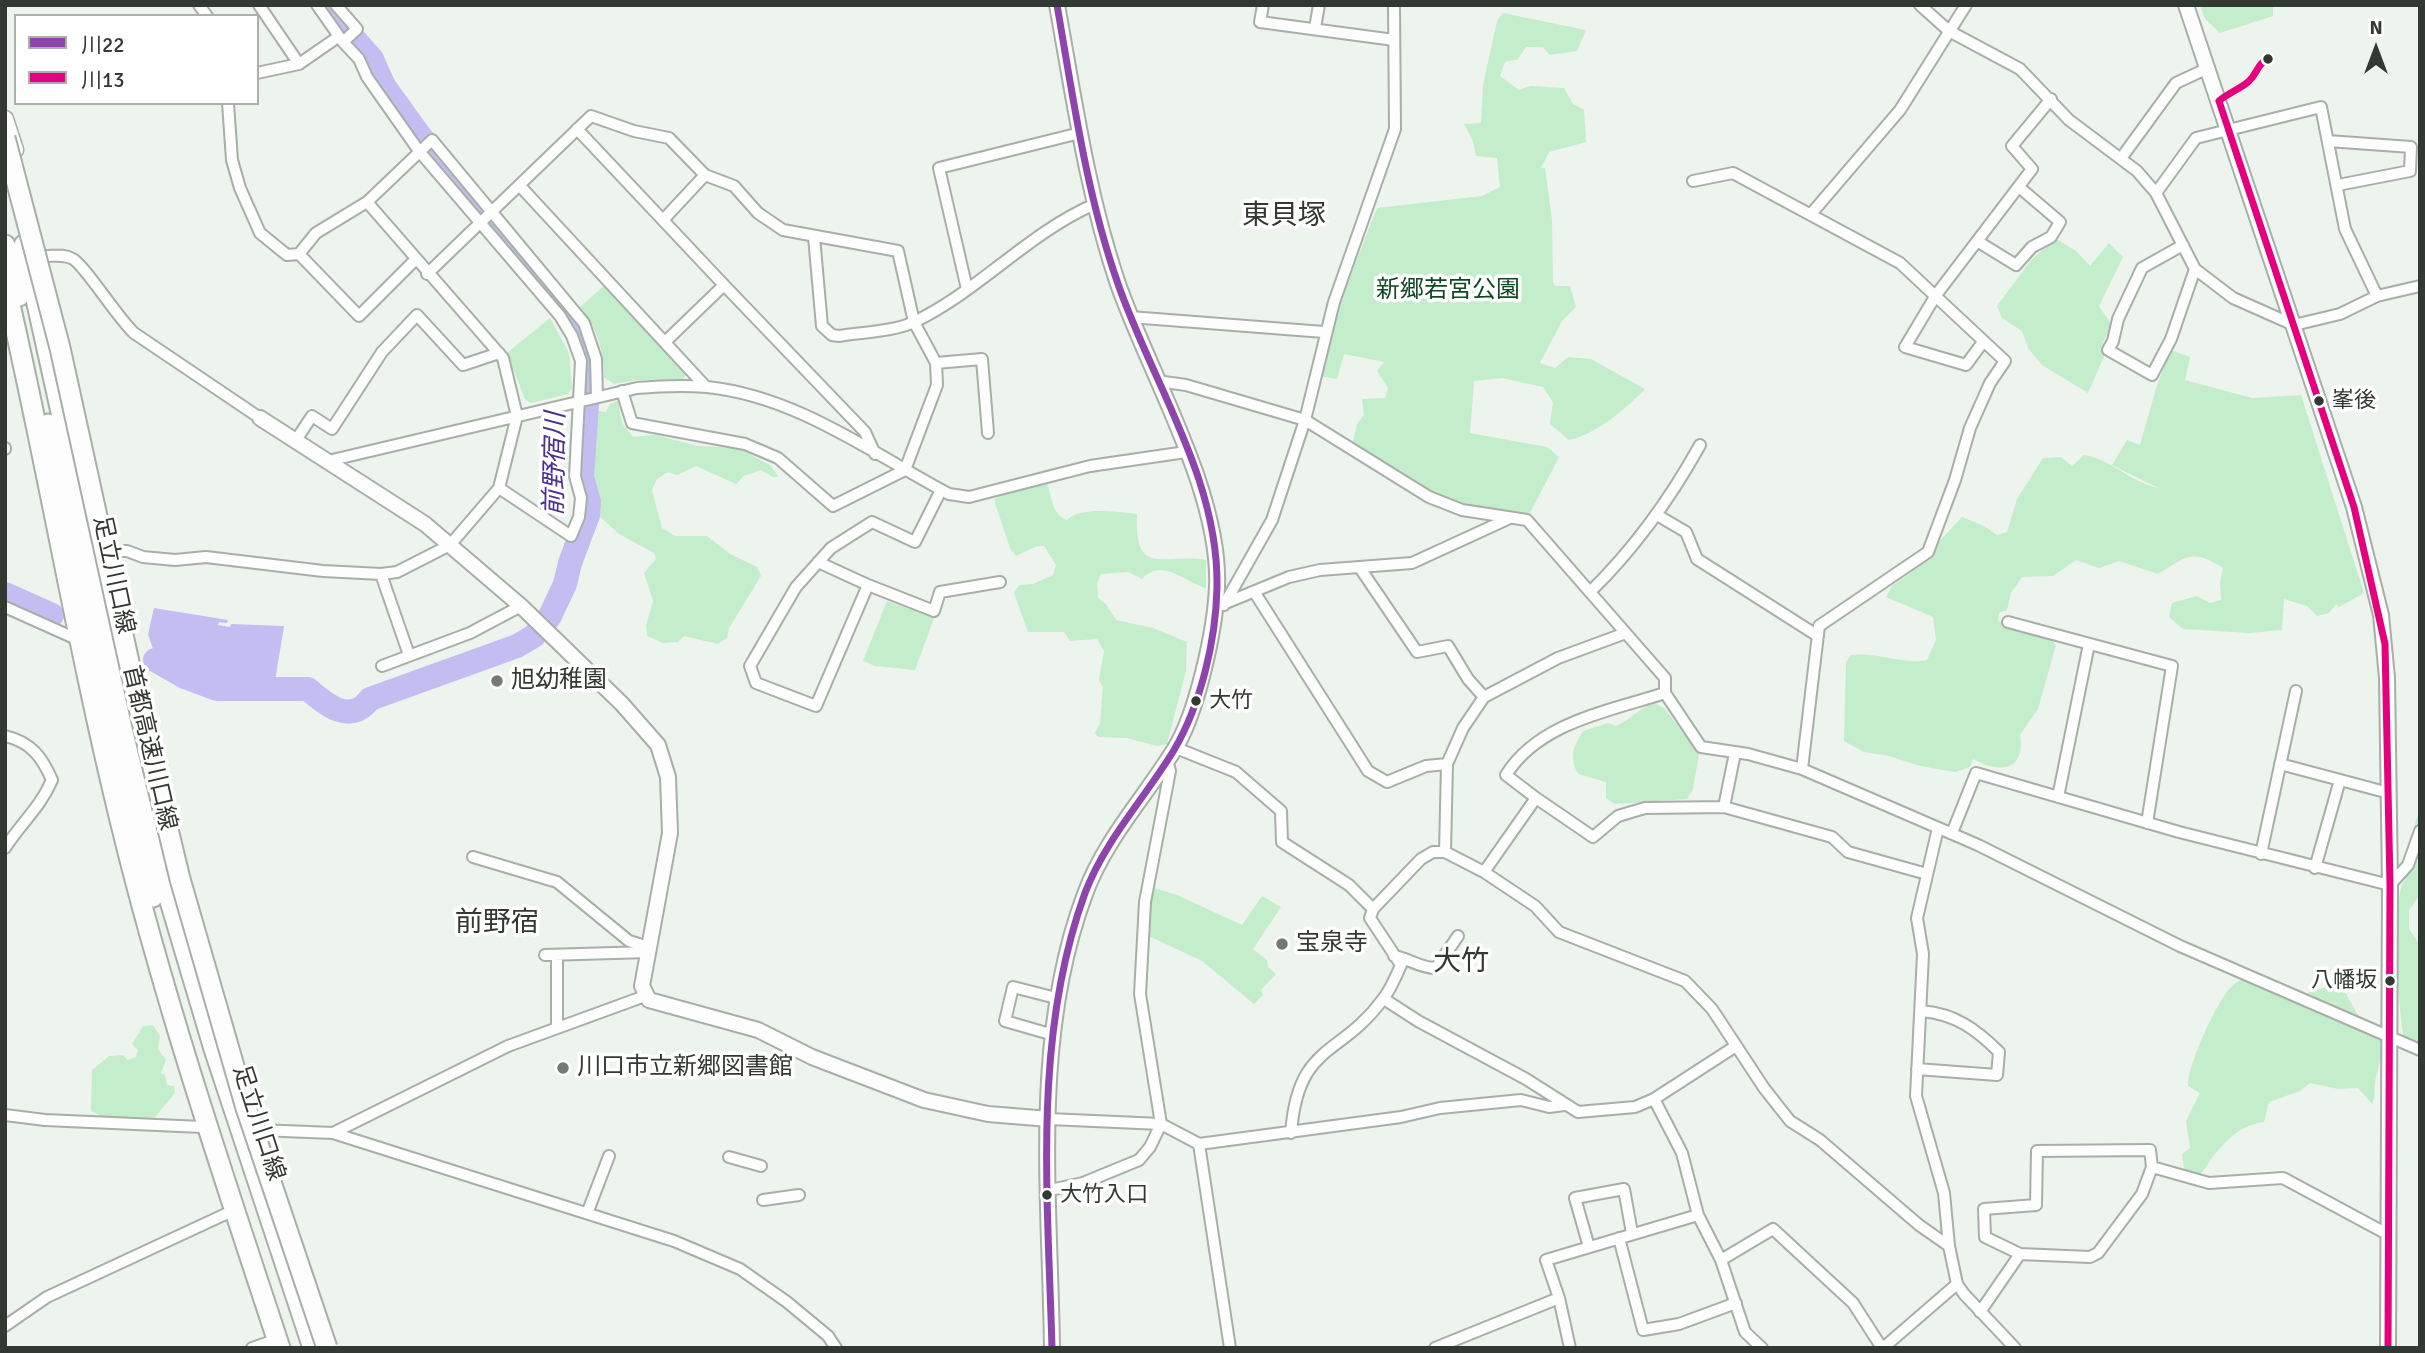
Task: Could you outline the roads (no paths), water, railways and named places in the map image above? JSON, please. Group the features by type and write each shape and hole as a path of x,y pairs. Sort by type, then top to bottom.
{"highway":[{"path":"6,129 40,352 163,943 178,1029"},
{"name":"首都高速川口線","path":"6,129 60,348 143,726 180,879 246,1108 327,1348"},
{"path":"5,245 40,352 167,891 214,1049 313,1348"},
{"name":"首都高速川口線","path":"5,283 94,712 133,873 275,1345"}],"main road":[{"name":"足立川口線","path":"6,129 46,256 108,551 180,865 260,1129 336,1348"},
{"path":"5,312 72,637 133,891 202,1127 275,1345"}],"street":[{"path":"259,5 299,64"},
{"path":"317,5 341,40 359,59 367,76 419,151 560,316 572,336 581,360 575,476 581,498 579,517 571,536 499,488"},
{"path":"259,73 299,64 357,29 336,5"},
{"path":"1052,1348 1049,1119 1050,1034 1056,998 1072,933 1093,874 1172,754 1203,669 1219,605 1213,536 1186,452 1130,317 1095,204 1057,5"},
{"path":"1263,5 1260,22 1394,40"},
{"path":"1315,28 1319,5"},
{"path":"1219,605 1272,520 1305,420 1324,332 1395,129 1394,5"},
{"path":"1920,5 1949,31 2009,62 2085,134 2122,157 2156,193 2195,269 2233,298 2294,325 2340,314 2377,296 2420,286"},
{"path":"1811,214 1900,110 1966,5"},
{"path":"2186,5 2354,508 2381,615 2387,678 2390,885 2388,1348"},
{"path":"2122,157 2176,83 2208,68"},
{"path":"1983,342 1966,365 1905,347 1936,295 2019,187 2031,166 2012,146 2051,99"},
{"path":"229,105 232,160 240,188 260,233 287,255 299,254 316,233 367,202 432,140 584,323 596,359 597,397"},
{"path":"2156,193 2196,138 2228,127 2321,107 2338,185 2344,229 2377,296"},
{"path":"427,274 591,116 634,131 669,138 705,175 734,186 758,213 783,230 898,251 914,322 936,363 937,385 905,470 833,506 778,458 745,444 632,423 622,391"},
{"path":"577,129 865,432 875,454"},
{"path":"967,289 939,168 1080,133"},
{"path":"2328,141 2411,147 2410,172 2338,185"},
{"path":"1693,181 1733,173 1900,263 2005,361 1990,383 1970,428 1955,480 1928,552 1819,626 1802,769"},
{"path":"663,220 705,175"},
{"path":"520,186 706,387"},
{"path":"1977,241 2016,265 2032,247 2051,237 2060,222 2019,187"},
{"path":"108,551 128,551 143,557 175,560 206,557 323,571 381,574 397,572 450,545 499,488 517,416 503,358 367,202"},
{"path":"814,237 821,326 832,335 914,322 967,289 1058,222 1095,204"},
{"path":"2183,245 2142,268 2118,319 2108,350 2152,375 2171,339 2195,269"},
{"path":"299,254 359,316 415,260"},
{"path":"46,256 64,255 77,262 117,317 134,333 425,524 521,606 643,725 664,760 670,796 670,833 642,986 645,996 655,1003 758,1030 812,1057 924,1100 980,1112 1049,1119 1161,1124 1199,1144 1291,1133 1440,1108 1521,1100 1549,1107 1564,1105"},
{"path":"665,342 724,285"},
{"path":"296,440 312,416 332,429 382,352 417,315 463,365 499,353"},
{"path":"1130,317 1324,332"},
{"path":"936,363 982,359 988,432"},
{"path":"1157,380 1186,385 1305,420 1429,496 1462,510 1527,520 1623,634 1665,678 1665,693 1701,747 1802,769 1952,834 2180,946 2320,1009 2390,1035 2420,1050"},
{"path":"328,461 622,391 672,386 706,387 757,397 792,410 949,495 969,496 1090,466 1186,452"},
{"path":"1590,592 1619,564 1657,515 1700,445"},
{"path":"868,585 816,706 756,683 750,666 796,587 831,548 872,522 915,542 941,490"},
{"path":"1657,515 1686,532 1698,558 1818,636"},
{"path":"1219,605 1255,593 1289,577 1320,570 1412,563 1512,517"},
{"path":"818,562 934,611 940,592 1000,582"},
{"path":"1360,568 1417,652 1448,646 1468,679 1484,697"},
{"path":"381,574 409,655"},
{"path":"1255,593 1368,771 1387,782 1426,766 1447,764"},
{"path":"382,666 470,633 521,606"},
{"path":"5,607 72,637"},
{"path":"2008,622 2172,666 2147,823"},
{"path":"1445,852 1447,764 1463,728 1484,697 1558,658 1623,634"},
{"path":"2058,797 2089,644"},
{"path":"2261,854 2295,691"},
{"path":"1665,693 1550,732 1525,750 1506,775 1593,837 1618,816 1645,808 1724,807 1832,837 1848,852 1927,874"},
{"path":"5,736 27,744 43,760 52,780 42,805 17,829 5,848"},
{"path":"1724,807 1735,753"},
{"path":"1172,754 1236,772 1281,811 1282,842 1349,885 1373,909"},
{"path":"1050,1190 1083,1183 1139,1160 1150,1147 1161,1124 1140,994 1145,902 1172,754"},
{"path":"2280,764 2389,793"},
{"path":"1952,834 1976,773 2261,854 2390,885"},
{"path":"2315,868 2340,780"},
{"path":"1484,872 1536,798"},
{"path":"1938,828 1917,918 1923,954 1916,1096 1944,1193 1949,1246 1957,1284 2015,1348"},
{"path":"2390,885 2408,865 2420,831"},
{"path":"1291,1133 1299,1086 1312,1063 1384,999 1401,965 1370,918 1373,909 1421,859 1433,852 1445,852 1484,872 1535,906 1559,932 1685,981 1712,1009 1790,1121 1820,1140 1919,1225 1949,1246"},
{"path":"473,857 557,883 629,941 649,950"},
{"path":"1394,956 1411,958 1430,969 1436,968 1458,936"},
{"path":"557,1028 551,955 649,950"},
{"path":"1050,1034 1006,1021 1013,987 1056,998"},
{"path":"333,1133 479,1059 645,996"},
{"path":"1384,999 1418,1021 1526,1079 1564,1105 1587,1112 1635,1107 1654,1099 1736,1046"},
{"path":"1917,1069 1997,1075 1999,1052 1982,1035 1955,1017 1922,1010"},
{"path":"1654,1099 1682,1153 1698,1215 1721,1260 1745,1332 1762,1348"},
{"path":"5,1115 45,1120 202,1127"},
{"path":"260,1129 333,1133 350,1141 588,1211 674,1241 740,1269 787,1302 828,1336 836,1348"},
{"path":"1199,1144 1230,1348"},
{"path":"2150,1150 2152,1167 2142,1194 2098,1253 2090,1257 2020,1254 1985,1237 1984,1209 2036,1205 2037,1151 2150,1150"},
{"path":"588,1211 609,1156"},
{"path":"729,1157 761,1166"},
{"path":"2152,1167 2209,1183 2283,1178 2389,1235"},
{"path":"1589,1247 1575,1198 1624,1189 1632,1233"},
{"path":"763,1200 799,1195"},
{"path":"5,1326 47,1297 230,1212"},
{"path":"1570,1348 1559,1298 1546,1260 1698,1215"},
{"path":"1721,1260 1773,1229 1853,1303 1883,1348 1957,1284"},
{"path":"1619,1238 1643,1330 1679,1324 1736,1303"},
{"path":"1980,1312 2020,1254"},
{"path":"1435,1348 1559,1298"},
{"path":"252,1348 275,1345"}],"waterway":[{"name":"前野宿川","path":"155,660 185,677 217,689 308,689 338,710 354,711 370,699 517,646 534,636 550,616 565,584 588,515 589,502 582,477 590,361 573,321 420,136 384,86 372,59 324,5"},
{"name":"前野宿川","path":"5,594 52,615"}],"place":[{"name":"峯後","path":"2319,401"},
{"name":"旭幼稚園","path":"497,681"},
{"name":"大竹","path":"1196,701"},
{"name":"宝泉寺","path":"1282,944"},
{"name":"八幡坂","path":"2390,981"},
{"name":"川口市立新郷図書館","path":"563,1068"},
{"name":"大竹入口","path":"1047,1195"}],"district":[{"name":"東貝塚","path":"1284,217"},
{"name":"前野宿","path":"497,924"},
{"name":"大竹","path":"1461,963"}],"park label":[{"name":"新郷若宮公園","path":"1448,291"}]}
